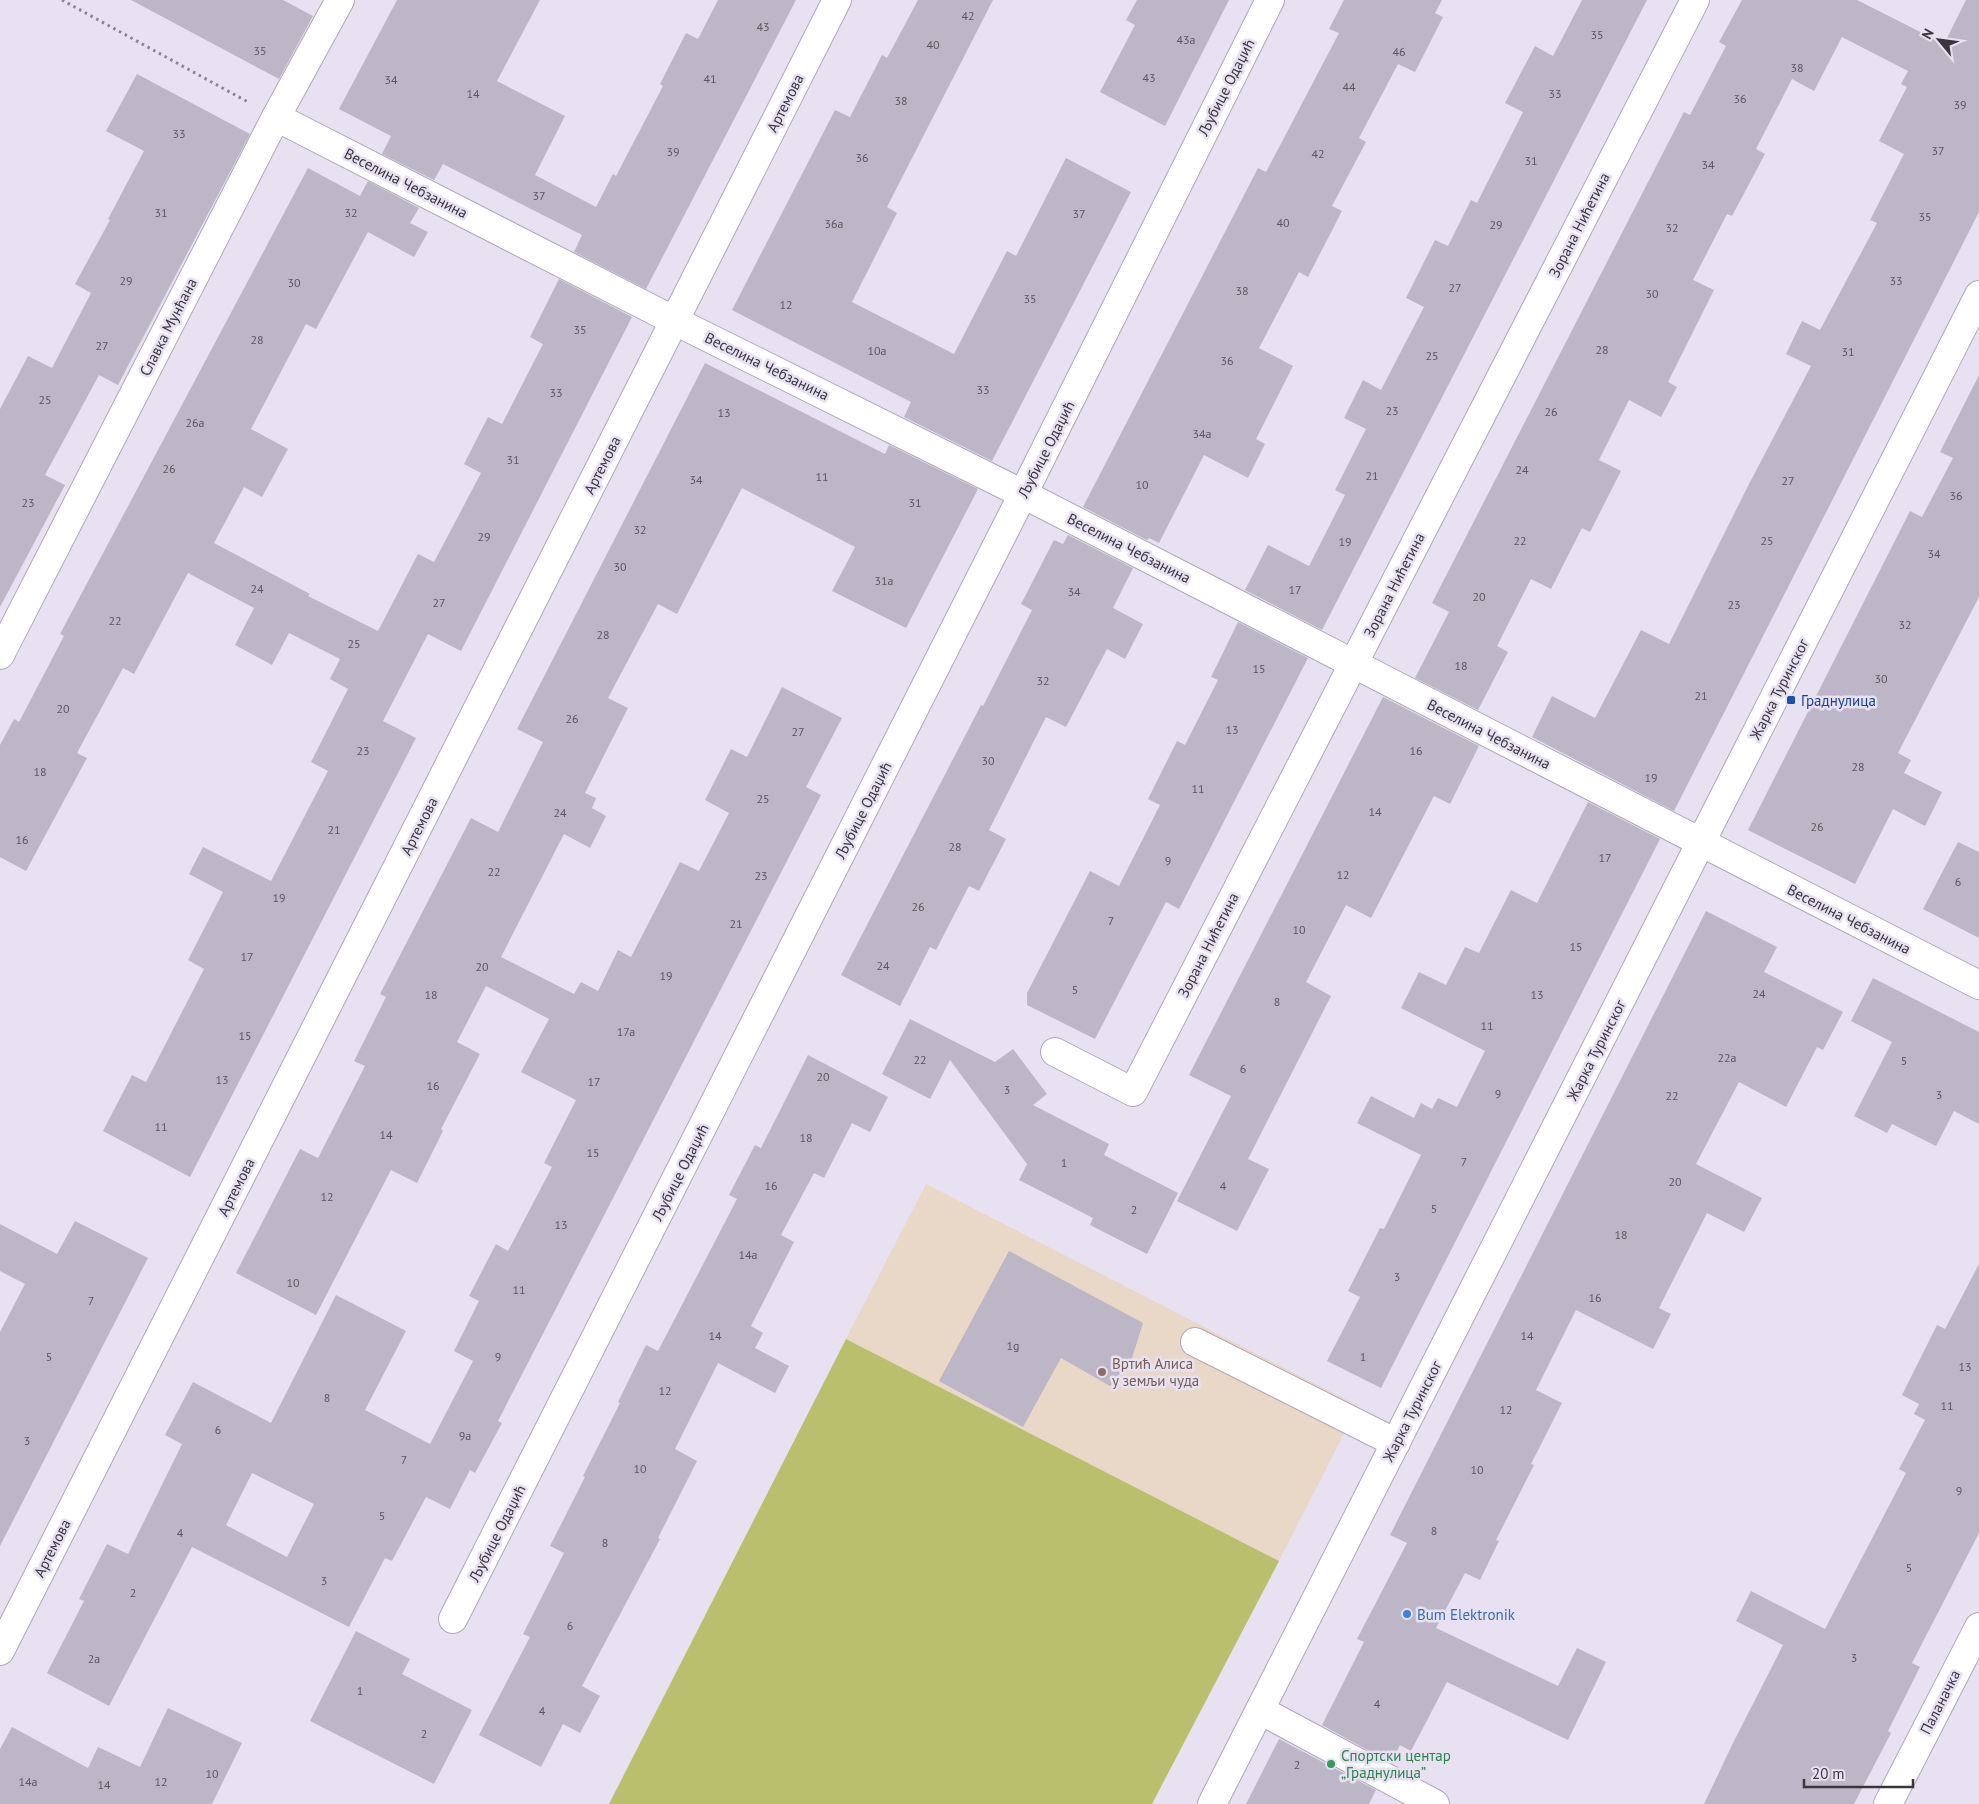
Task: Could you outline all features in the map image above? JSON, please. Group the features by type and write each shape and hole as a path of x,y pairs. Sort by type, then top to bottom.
{"street":[{"name":"Славка Мунћана","path":"0,655 276,117 340,0"},
{"name":"Артемова","path":"0,1651 837,0"},
{"name":"Љубице Одаџић","path":"453,1619 1023,494 1270,0"},
{"name":"Зорана Нићетина","path":"1054,1052 1133,1092 1695,0"},
{"name":"Веселина Чебзанина","path":"276,117 1023,494 1979,985"},
{"name":"Жарка Туринског","path":"1212,1804 1979,295"},
{"path":"1195,1342 1396,1443"},
{"name":"Паланачка","path":"1888,1804 1979,1626"},
{"path":"1260,1710 1435,1804"}],"path":[{"path":"62,0 276,117"}],"shaded area":[{"name":"Вртић Алиса у земљи чуда","path":"926,1184 1358,1406 1279,1561 846,1339"}],"green space":[{"path":"846,1339 1279,1561 1152,1804 609,1804"}],"building":[{"path":"131,0 283,0 313,16 279,79"},
{"path":"397,0 540,0 497,81 565,116 535,175 596,207 613,174 616,176 663,86 660,84 686,33 698,39 718,0 796,0 646,289 574,252 582,235 443,164 434,180 382,154 391,136 339,109"},
{"path":"918,0 993,0 887,207 897,213 852,302 954,354 1007,251 1016,256 1066,158 1131,192 992,461 904,417 911,402 732,310 835,110 850,117 882,55 887,58"},
{"path":"1137,0 1229,0 1165,126 1100,92 1135,25 1126,20"},
{"path":"1344,0 1442,0 1435,13 1443,17 1415,72 1398,64 1359,138 1366,142 1332,206 1342,211 1308,277 1299,272 1259,348 1293,366 1256,439 1265,444 1248,478 1204,455 1159,543 1149,538 1147,540 1083,507 1258,168 1266,172 1339,33 1329,29"},
{"path":"1582,0 1647,0 1322,630 1245,590 1268,545 1309,566 1345,495 1335,490 1366,429 1344,418 1363,380 1381,390 1424,307 1406,298 1435,240 1448,246 1471,200 1477,203 1523,112 1505,103 1535,46 1553,56"},
{"path":"1742,0 1857,0 1944,44 1966,0 1979,0 1979,212 1674,811 1532,737 1552,696 1595,718 1641,630 1669,644 1749,484 1811,366 1786,354 1802,321 1820,330 1877,223 1870,220 1904,154 1879,141 1907,87 1901,84 1908,71 1842,37 1814,91 1792,79 1756,149 1765,154 1732,216 1727,214 1693,280 1714,290 1668,382 1677,387 1661,417 1629,400 1599,460 1621,471 1590,532 1582,528 1551,589 1531,579 1497,646 1508,652 1478,710 1415,678 1449,612 1432,603 1684,112 1690,115 1726,46 1719,42"},
{"path":"137,74 250,134 118,385 99,375 45,475 65,485 0,607 0,409 28,356 52,368 91,293 75,284 110,220 108,219 144,151 106,131"},
{"path":"308,168 360,196 368,181 419,208 410,223 428,232 414,257 368,232 316,329 306,324 251,429 288,449 262,497 244,487 214,543 310,594 308,596 378,631 418,554 434,562 481,473 464,464 488,417 502,424 543,344 530,337 559,279 632,317 461,651 428,634 383,721 416,738 190,1177 103,1131 132,1075 146,1082 204,969 188,960 223,892 189,874 203,847 271,881 328,771 311,762 348,689 330,679 340,659 289,633 272,665 235,645 254,608 188,573 134,674 123,668 77,753 87,758 26,871 0,857 0,745 14,719 19,722 64,636 60,634"},
{"path":"705,363 885,454 889,445 978,489 906,628 832,591 855,547 742,488 677,614 658,604 608,698 628,708 585,793 596,798 592,808 606,816 590,848 564,834 501,957 574,994 581,982 598,991 618,950 631,957 680,862 699,871 729,813 705,800 731,749 747,757 782,687 842,718 806,787 821,795 498,1421 502,1423 475,1473 470,1470 450,1509 426,1497 392,1561 385,1558 349,1627 192,1547 109,1706 47,1673 84,1601 79,1599 107,1544 128,1554 182,1444 165,1435 193,1382 271,1423 336,1295 406,1331 365,1410 430,1444 473,1361 454,1351 479,1301 469,1296 496,1244 508,1251 552,1167 544,1163 576,1100 521,1072 549,1019 486,986 457,1042 480,1054 441,1129 443,1131 417,1183 391,1170 316,1315 236,1273 300,1149 318,1158 365,1066 354,1061 386,997 380,994 471,818 498,832 543,742 517,729","holes":["252,1473 314,1504 287,1557 226,1525"]},
{"path":"1979,375 1979,597 1898,753 1911,760 1904,773 1942,792 1925,826 1893,809 1855,884 1748,830 1910,511 1922,517 1953,458 1940,452"},
{"path":"1068,535 1133,568 1113,608 1143,624 1125,659 1107,649 1066,727 1046,717 989,830 1006,839 979,891 969,886 936,950 930,947 900,1006 841,975 1032,610 1021,604 1054,540 1063,544"},
{"path":"1238,622 1308,658 1179,909 1166,902 1095,1039 1027,1005 1027,993 1090,871 1119,886 1160,805 1148,799 1177,741 1185,745 1218,680 1211,677"},
{"path":"1383,697 1479,746 1450,804 1434,796 1371,918 1346,905 1306,982 1331,996 1248,1159 1269,1169 1237,1231 1177,1201 1231,1096 1189,1075"},
{"path":"1588,802 1660,839 1381,1388 1327,1361 1360,1297 1348,1291 1380,1228 1384,1229 1421,1155 1357,1123 1371,1096 1414,1118 1421,1103 1432,1109 1438,1098 1457,1107 1485,1051 1401,1008 1419,972 1446,985 1465,947 1479,953 1511,890 1537,903"},
{"path":"1958,842 1979,852 1979,938 1923,909"},
{"path":"1706,911 1777,947 1764,972 1843,1012 1823,1050 1817,1047 1786,1107 1739,1082 1696,1164 1762,1198 1744,1232 1707,1213 1659,1308 1671,1314 1653,1349 1576,1310 1536,1390 1562,1403 1531,1464 1534,1465 1496,1540 1499,1541 1480,1580 1465,1573 1436,1628 1558,1686 1577,1648 1606,1662 1568,1740 1447,1682 1411,1751 1400,1745 1391,1763 1322,1725 1364,1642 1357,1639 1407,1543 1390,1535"},
{"path":"1873,978 1979,1032 1979,1124 1954,1111 1936,1146 1892,1124 1887,1133 1854,1116 1892,1042 1851,1021"},
{"path":"910,1019 995,1062 1013,1049 1047,1094 1033,1105 1109,1144 1104,1155 1178,1193 1147,1254 1090,1225 1093,1218 1019,1180 1027,1164 950,1060 930,1099 882,1074"},
{"path":"808,1055 888,1097 870,1132 852,1123 824,1178 814,1173 781,1235 794,1242 751,1326 763,1333 755,1348 789,1366 775,1393 718,1363 675,1449 697,1461 658,1538 660,1539 582,1686 600,1696 580,1733 563,1724 541,1767 479,1735 530,1637 523,1634 564,1553 550,1546 620,1403 618,1402 646,1345 658,1351 737,1199 729,1195 755,1145 761,1148"},
{"path":"75,1221 148,1258 0,1546 0,1332 25,1284 0,1271 0,1224 57,1254"},
{"path":"1009,1251 1143,1323 1132,1358 1110,1386 1061,1358 1023,1427 939,1381"},
{"path":"1979,1264 1979,1533 1912,1663 1920,1667 1888,1731 1891,1733 1854,1804 1704,1804 1783,1645 1736,1621 1751,1591 1825,1629 1906,1473 1899,1469 1925,1420 1914,1414 1919,1404 1902,1395 1937,1325 1945,1329"},
{"path":"356,1631 410,1659 402,1674 472,1710 434,1784 310,1721"},
{"path":"168,1708 242,1743 212,1804 0,1804 0,1749 12,1727 88,1768 98,1747 140,1767"},
{"path":"1279,1739 1376,1790 1369,1804 1246,1804"}],"place":[{"name":"Граднулица","path":"1791,700"},
{"name":"Вртић Алиса у земљи чуда","path":"1102,1372"},
{"name":"Bum Elektronik","path":"1407,1614"},
{"name":"Спортски центар „Граднулица”","path":"1331,1764"}]}
